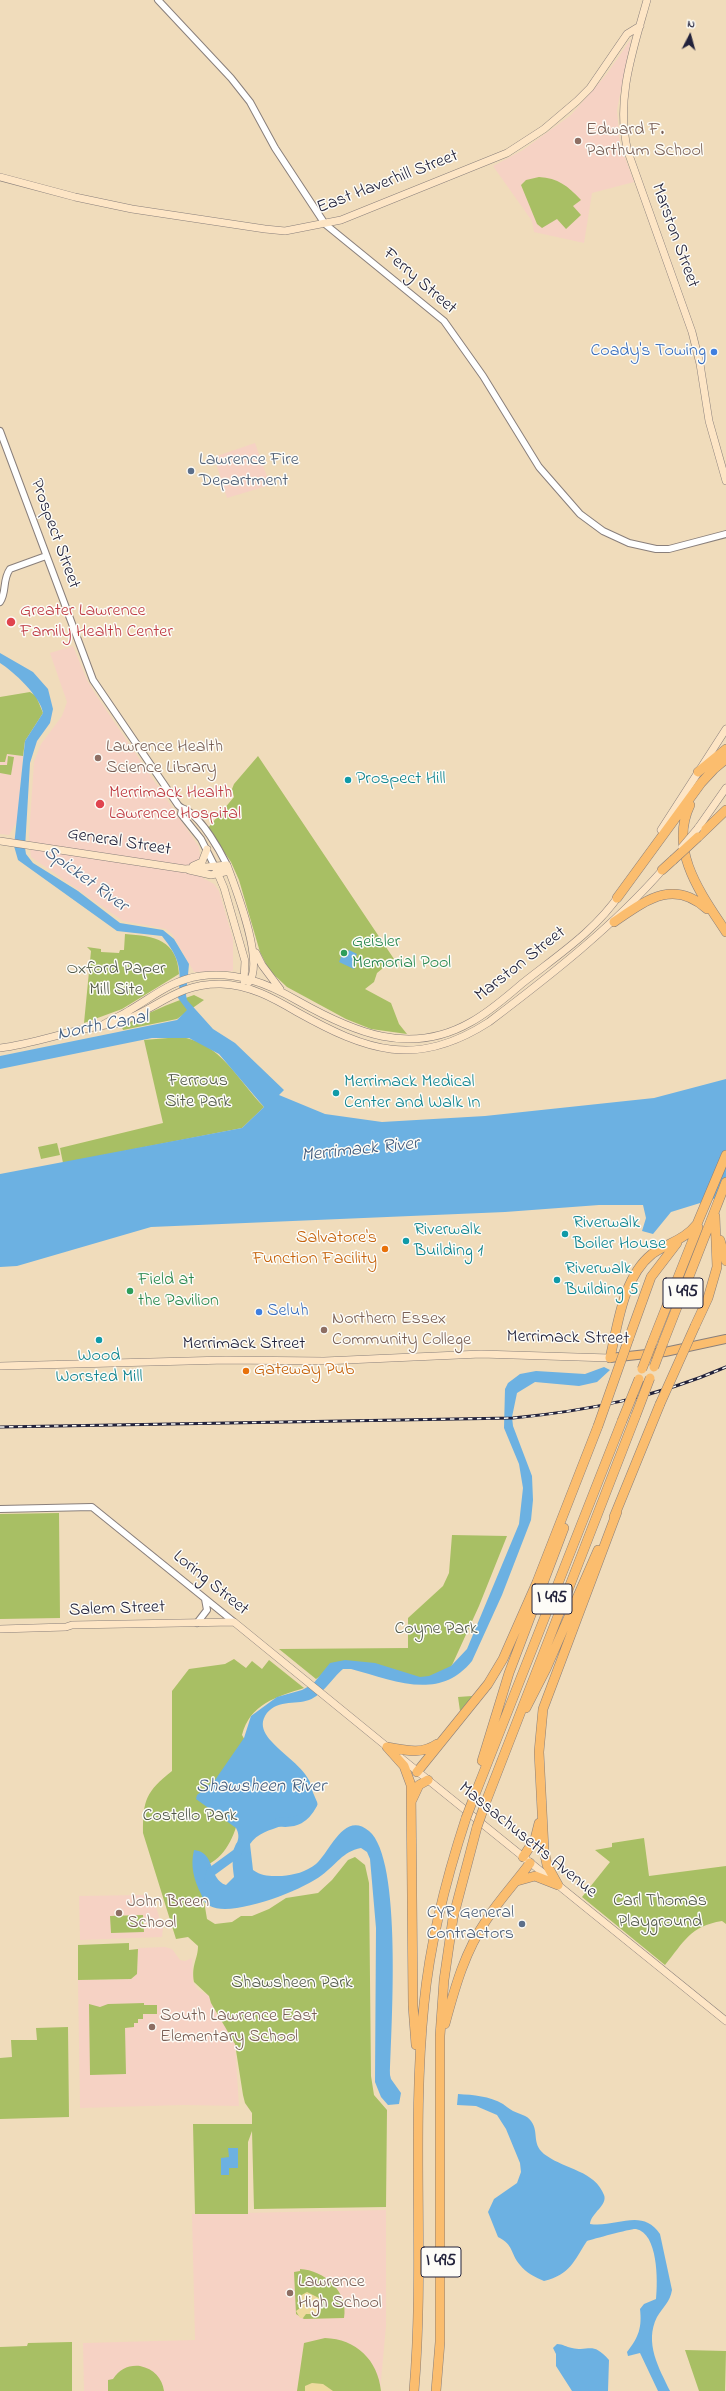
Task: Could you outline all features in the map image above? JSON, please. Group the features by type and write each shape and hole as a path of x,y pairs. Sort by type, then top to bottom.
{"highway":[{"path":"698,772 726,749"},
{"path":"617,898 714,769 726,759"},
{"path":"696,793 688,809 685,824 686,860 691,877 726,932"},
{"path":"662,870 698,833 726,810"},
{"path":"614,922 649,898 664,894 687,896 698,901 716,917"},
{"path":"610,1358 627,1291 637,1271 651,1255 691,1232 705,1210 726,1155"},
{"name":"I 495","path":"414,2391 418,2323 419,2074 424,2004 434,1939 449,1874 466,1818 482,1776 726,1155"},
{"path":"558,1885 545,1856 539,1746 543,1709 617,1512 660,1404 708,1298 717,1267 715,1214 726,1184"},
{"name":"I 495","path":"436,2391 440,2342 441,2264 440,2040 444,1980 453,1918 477,1827 507,1744 726,1184"},
{"path":"715,1229 726,1261"},
{"path":"482,1776 482,1761 501,1698 557,1551 580,1477 651,1277 660,1262 680,1239"},
{"name":"Merrimack Street","path":"610,1358 641,1356 726,1339"},
{"path":"417,1772 488,1684 503,1659 580,1477"},
{"path":"507,1744 546,1669 592,1562 617,1512"},
{"path":"387,1747 416,1751 430,1748 442,1741"},
{"path":"387,1747 404,1766 408,1773 411,1801 413,2006 419,2074"},
{"path":"411,1801 419,1785 428,1780"},
{"path":"522,1857 535,1839 542,1814"},
{"path":"440,2040 458,1978 471,1946 487,1918 530,1863"},
{"path":"516,1882 526,1877 535,1876 558,1885"}],"main road":[{"name":"Marston Street","path":"647,0 623,99 622,115 624,138 692,332 700,364 709,421 726,481"},
{"name":"East Haverhill Street","path":"0,177 75,197 132,209 265,229 285,231 325,224 350,217 412,193 507,153 523,144 577,101 590,88 627,34 640,26"},
{"name":"Marston Street","path":"101,1026 175,982 200,976 219,975 251,979 283,992 344,1025 370,1035 398,1039 443,1034 471,1022 499,1003 589,931 617,898 726,730"},
{"path":"698,833 726,788"},
{"name":"General Street","path":"0,841 185,869 211,875 218,874 228,868"},
{"path":"185,869 202,862 207,849"},
{"name":"General Street","path":"185,869 215,867 228,868"},
{"name":"Prospect Street","path":"215,867 245,961 243,977 245,987"},
{"name":"Prospect Street","path":"228,868 252,944 255,961 251,979 245,987"},
{"name":"Marston Street","path":"0,1048 111,1025 125,1020 153,1006 174,993 201,985 222,984 245,987 276,1000 338,1034 364,1044 396,1050 429,1048 457,1040 489,1022 614,922 662,870"},
{"name":"Prospect Street","path":"252,944 262,965 283,992"},
{"name":"Merrimack Street","path":"0,1366 226,1360 324,1361 479,1354 610,1358"},
{"name":"Salem Street","path":"0,1629 66,1627 72,1624 197,1624 234,1622"},
{"name":"Loring Street","path":"234,1622 310,1684"},
{"name":"Massachusetts Avenue","path":"310,1684 726,2021"}],"street":[{"name":"Ferry Street","path":"158,0 231,78 250,102 275,148 325,224 444,321 483,376 539,467 588,520 603,531 629,543 656,549 668,549 726,534"},
{"name":"Prospect Street","path":"0,431 93,680 182,809 188,811 210,837 228,868"},
{"path":"0,602 4,596 5,581 10,569 46,556"},
{"name":"Prospect Street","path":"182,809 181,814 207,849 215,867"},
{"name":"Loring Street","path":"0,1509 92,1507 234,1622"},
{"path":"197,1624 208,1610 205,1599"}],"shaded area":[{"name":"Edward F. Parthum School","path":"631,39 617,110 620,144 634,182 592,193 584,243 534,232 532,221 493,166 523,150 571,115 606,75"},
{"path":"255,443 270,485 227,498 214,457"},
{"name":"Merrimack Health Lawrence Hospital","path":"73,646 87,680 96,695 199,847 203,878 214,884 219,891 233,939 233,971 194,972 172,934 166,929 123,921 31,857 29,836 34,762 41,744 62,716 67,702 50,653"},
{"path":"6,754 23,756 17,822 9,835 0,834 0,762"},
{"name":"John Breen School","path":"144,1895 153,1898 163,1928 162,1937 80,1940 79,1896"},
{"name":"South Lawrence East Elementary School","path":"165,1947 172,1949 180,1960 185,1961 192,1958 193,1982 197,1989 209,1996 211,2003 235,2044 239,2106 183,2105 80,2108 78,1980 131,1979 137,1974 138,1948"},
{"name":"Lawrence High School","path":"386,2210 386,2326 380,2391 84,2391 83,2343 195,2340 192,2214"}],"green space":[{"path":"539,177 557,181 572,191 581,200 573,206 581,215 566,229 557,219 542,228 537,224 521,185 526,180"},
{"path":"30,692 36,696 43,713 25,741 23,756 7,754 5,762 0,762 0,697"},
{"path":"8,756 14,757 11,775 0,773 0,765 7,765"},
{"path":"258,756 394,959 377,973 374,982 365,989 391,1003 399,1024 407,1034 371,1029 346,1019 287,987 269,970 260,952 239,880 231,862 208,828 234,797 232,789 234,784"},
{"name":"Oxford Paper Mill Site","path":"125,934 146,936 162,942 169,947 174,954 179,974 122,1009 84,1023 91,951 87,947 101,949 101,952 119,953 120,950 124,950"},
{"path":"194,995 204,1000 177,1019 123,1030 121,1025"},
{"name":"Ferrous Site Park","path":"180,1037 194,1040 207,1046 218,1054 264,1107 242,1128 63,1163 60,1148 163,1123 144,1040"},
{"path":"57,1143 60,1155 41,1159 38,1147"},
{"path":"59,1513 60,1618 0,1619 0,1514"},
{"name":"Coyne Park","path":"452,1535 507,1536 479,1606 451,1667 428,1681 393,1669 332,1668 316,1679 279,1649 408,1648 408,1618 443,1586 449,1573"},
{"name":"Shawsheen Park","path":"234,1659 246,1668 252,1661 262,1669 269,1660 304,1688 266,1703 251,1716 246,1724 242,1735 247,1744 240,1813 235,1830 228,1845 218,1857 205,1866 201,1883 207,1919 215,1924 232,1922 241,1916 252,1916 269,1909 286,1898 318,1893 332,1880 348,1860 355,1857 365,1865 369,1883 371,2076 374,2095 387,2110 386,2207 254,2209 252,2131 248,2142 248,2214 195,2214 193,2124 252,2124 252,2113 245,2103 243,2095 235,2044 211,2003 209,1996 194,1982 193,1971 198,1946 188,1937 176,1939 143,1833 143,1821 145,1804 151,1791 172,1771 172,1691 189,1669 225,1664"},
{"path":"458,1697 472,1697 460,1711"},
{"name":"Carl Thomas Playground","path":"644,1838 649,1876 726,1866 726,1924 722,1921 711,1923 695,1931 683,1942 665,1965 582,1897 610,1862 595,1850 612,1847 612,1843"},
{"path":"143,1915 144,1932 111,1933 110,1916"},
{"path":"129,1943 129,1950 138,1949 137,1974 131,1979 78,1980 78,1945"},
{"path":"144,2003 144,2005 157,2005 157,2014 143,2014 143,2019 138,2019 138,2023 134,2023 134,2027 125,2028 126,2074 90,2075 89,2004 100,2007 108,2004"},
{"path":"68,2027 69,2117 0,2119 0,2058 12,2057 11,2040 37,2040 36,2028"},
{"path":"300,2269 318,2273 333,2284 339,2291 343,2300 345,2308 344,2318 304,2319 296,2314 294,2272 300,2271"},
{"path":"325,2338 346,2342 364,2353 375,2370 381,2391 297,2391 304,2343"},
{"path":"72,2342 72,2391 0,2391 0,2347 27,2346 28,2343"},
{"path":"685,2350 726,2351 725,2391 699,2391"},
{"path":"140,2366 149,2369 159,2378 164,2391 108,2391 108,2380 113,2379 125,2368"}],"sand":[{"path":"307,2292 319,2298 321,2310 319,2314 306,2314 303,2318 300,2318 296,2311 300,2308 300,2296"},
{"path":"312,2383 323,2384 333,2391 305,2391 305,2386"}],"water":[{"name":"Merrimack River","path":"0,653 33,672 48,689 53,709 50,723 37,741 30,763 25,848 26,854 33,863 78,891 120,923 163,930 174,939 189,964 186,995 187,1000 213,1029 235,1043 284,1090 279,1095 325,1114 382,1122 485,1116 654,1098 726,1079 726,1195 671,1212 653,1234 642,1231 646,1218 643,1205 599,1205 505,1212 151,1227 17,1266 0,1267 0,1174 242,1128 264,1107 219,1054 189,1038 152,1038 0,1069 0,1056 177,1020 187,1010 178,998 180,979 176,958 173,951 162,936 117,931 18,860 14,846 25,741 43,713 37,700 26,685 0,663"},
{"path":"349,950 357,954 355,958 358,960 354,969 339,962 343,952 347,954"},
{"name":"Shawsheen River","path":"604,1367 610,1370 597,1382 579,1386 535,1382 517,1393 512,1417 513,1426 532,1476 533,1500 531,1520 502,1595 472,1661 459,1674 445,1681 430,1684 399,1682 351,1669 343,1669 314,1698 274,1707 265,1716 263,1727 267,1736 298,1766 307,1777 312,1790 311,1803 306,1812 300,1818 256,1837 250,1844 253,1870 267,1876 282,1876 300,1873 316,1864 338,1835 345,1829 352,1826 360,1826 369,1831 380,1848 387,1874 393,1946 390,2075 391,2079 401,2093 399,2104 388,2105 381,2097 375,2082 376,1928 370,1859 367,1852 361,1848 349,1852 313,1881 284,1895 267,1901 234,1908 220,1909 210,1906 203,1899 195,1878 192,1862 194,1850 206,1855 216,1877 220,1882 226,1885 234,1877 233,1858 238,1842 238,1832 236,1828 196,1799 197,1795 215,1780 244,1738 251,1716 277,1697 302,1690 313,1684 330,1663 345,1660 375,1663 420,1677 429,1676 451,1666 467,1649 519,1524 523,1488 519,1464 504,1428 505,1389 508,1383 520,1374 536,1371 585,1374"},
{"path":"458,2094 476,2095 492,2099 527,2117 534,2125 537,2143 542,2152 554,2160 579,2171 594,2181 600,2187 605,2199 602,2206 593,2216 590,2224 637,2220 653,2226 660,2234 672,2290 670,2298 657,2317 653,2327 652,2346 654,2355 670,2391 658,2391 640,2353 628,2356 627,2352 639,2332 640,2309 644,2304 656,2299 657,2281 655,2259 653,2248 649,2239 643,2232 636,2229 597,2238 587,2241 574,2261 566,2271 560,2275 544,2281 528,2273 517,2261 507,2243 498,2237 488,2212 494,2199 517,2183 521,2172 520,2163 506,2129 497,2115 476,2106 457,2105"},
{"path":"228,2148 238,2148 238,2168 229,2168 229,2175 221,2175 221,2158 229,2157"},
{"path":"557,2344 578,2349 591,2348 603,2354 609,2360 608,2391 572,2391 556,2366 556,2354 553,2348"}],"waterway":[{"name":"Shawsheen River","path":"279,1822 295,1821 307,1813 313,1804 307,1790"},
{"name":"Shawsheen River","path":"209,1879 211,1872 237,1853 240,1846"}],"railway":[{"path":"0,1427 513,1418 595,1407 621,1401 674,1387 726,1367"}],"place":[{"name":"Edward F. Parthum School","path":"578,141"},
{"name":"Coady's Towing","path":"714,352"},
{"name":"Lawrence Fire Department","path":"191,471"},
{"name":"Greater Lawrence Family Health Center","path":"11,622"},
{"name":"Lawrence Health Science Library","path":"98,758"},
{"name":"Prospect Hill","path":"348,780"},
{"name":"Merrimack Health Lawrence Hospital","path":"100,804"},
{"name":"Geisler Memorial Pool","path":"344,953"},
{"name":"Merrimack Medical Center and Walk In","path":"336,1093"},
{"name":"Riverwalk Boiler House","path":"565,1234"},
{"name":"Riverwalk Building 1","path":"406,1241"},
{"name":"Salvatore's Function Facility","path":"385,1249"},
{"name":"Riverwalk Building 5","path":"557,1280"},
{"name":"Field at the Pavilion","path":"130,1291"},
{"name":"Seluh","path":"259,1312"},
{"name":"Northern Essex Community College","path":"324,1330"},
{"name":"Wood Worsted Mill","path":"99,1340"},
{"name":"Gateway Pub","path":"246,1371"},
{"name":"John Breen School","path":"119,1913"},
{"name":"CYR General Contractors","path":"522,1924"},
{"name":"South Lawrence East Elementary School","path":"152,2027"},
{"name":"Lawrence High School","path":"290,2293"}],"water label":[{"name":"Spicket River","path":"85,880"},
{"name":"North Canal","path":"103,1027"}],"park label":[{"name":"Costello Park","path":"190,1817"}]}
